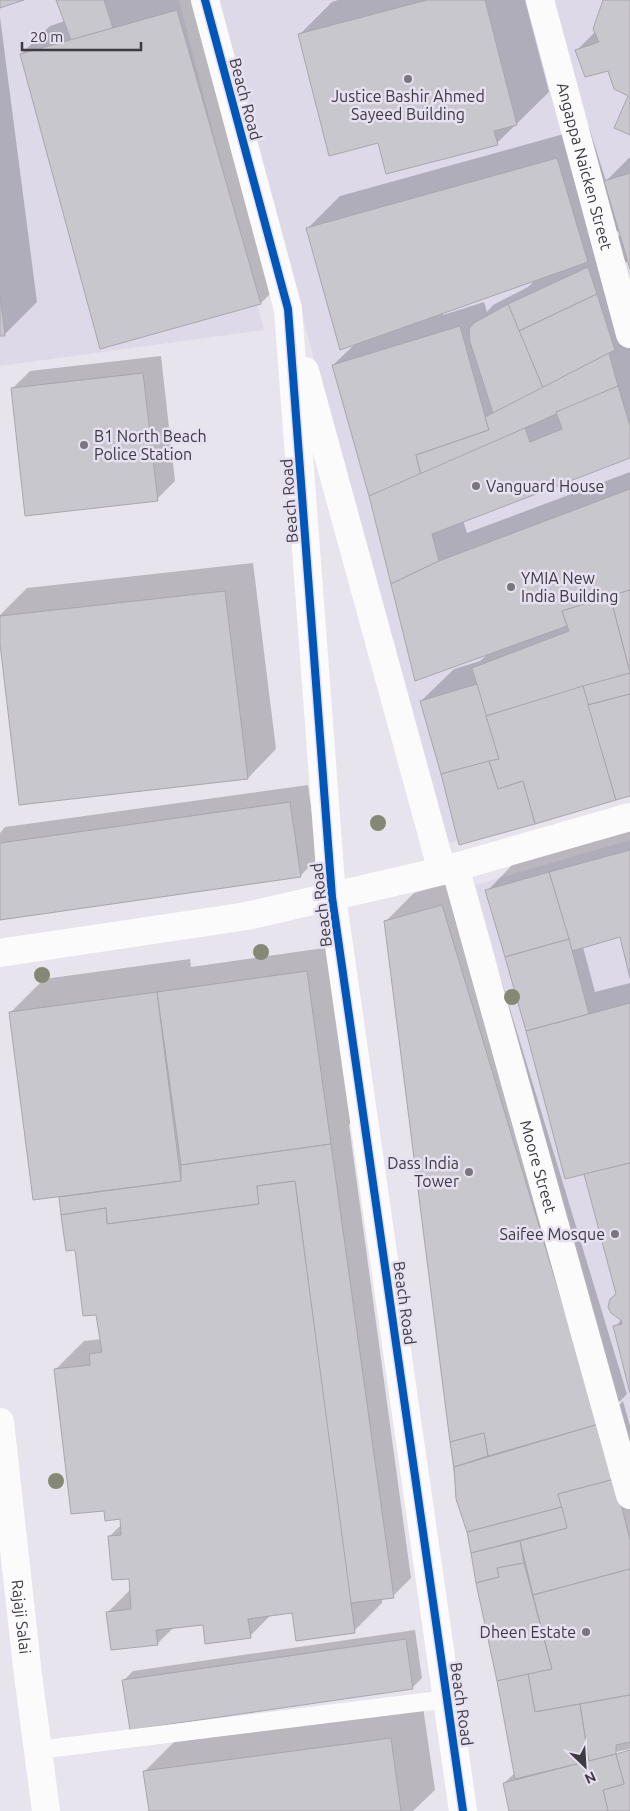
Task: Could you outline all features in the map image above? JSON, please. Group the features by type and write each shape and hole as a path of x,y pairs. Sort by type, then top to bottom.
{"street":[{"name":"Beach Road","path":"205,0 288,309 332,897 463,1811"},
{"name":"Angappa Naicken Street","path":"540,0 630,334"},
{"name":"Moore Street","path":"288,309 630,1495"},
{"path":"0,953 171,929 247,916 448,869 630,817"},
{"name":"Rajaji Salai","path":"0,1422 46,1811"}],"lane":[{"path":"38,1750 448,1699"}],"shaded area":[{"path":"0,0 179,0 264,330 0,366"},
{"path":"216,0 630,0 630,790 446,844"},
{"path":"630,840 630,1439 475,885"}],"building":[{"path":"0,0 24,0 0,8"},
{"path":"56,0 104,0 113,28 71,40"},
{"name":"Justice Bashir Ahmed Sayeed Building","path":"427,0 485,0 517,125 494,131 498,145 386,174 378,143 329,156 298,34"},
{"path":"603,0 630,0 630,135 614,128 628,96 614,89 608,71 585,77 575,50 599,42 593,29"},
{"path":"177,10 261,304 100,349 20,54"},
{"path":"557,158 588,262 340,350 306,228"},
{"path":"630,173 630,269 604,181"},
{"path":"588,267 597,294 519,331 508,304"},
{"path":"0,294 5,336 0,336"},
{"path":"597,294 615,350 543,388 519,331"},
{"path":"508,304 543,388 493,413 470,342 469,329 474,323"},
{"path":"460,326 489,430 416,455 421,475 369,496 332,365"},
{"path":"609,353 618,386 421,475 416,455 489,430 485,417"},
{"name":"B1 North Beach Police Station","path":"143,373 158,501 25,516 11,388"},
{"name":"Vanguard House","path":"618,386 630,426 630,458 432,534 439,561 391,584 369,496 525,428 530,442 562,429 556,412"},
{"name":"YMIA New India Building","path":"630,489 630,590 562,611 567,626 415,681 391,584 439,561"},
{"path":"630,590 630,672 610,596"},
{"path":"225,591 248,779 19,805 0,644 0,616"},
{"path":"610,596 630,673 486,716 472,668 569,631 562,611"},
{"path":"630,673 630,694 588,705 583,686"},
{"path":"477,684 499,759 441,774 420,701"},
{"path":"583,686 616,800 535,824 523,781 498,789 489,761 499,759 486,716"},
{"path":"630,694 630,796 616,800 588,705"},
{"path":"489,761 498,789 523,781 535,824 459,845 441,774"},
{"path":"290,802 301,877 0,920 0,843"},
{"path":"630,850 630,978 620,937 572,951 549,872"},
{"path":"549,872 569,939 505,957 485,890"},
{"name":"Dass India Tower","path":"442,905 599,1424 488,1456 484,1433 450,1442 384,921"},
{"path":"569,939 589,1014 526,1031 505,957"},
{"path":"307,971 331,1144 181,1165 157,992"},
{"path":"157,992 181,1181 33,1200 9,1012"},
{"path":"630,1003 630,1163 565,1179 526,1031"},
{"path":"331,1144 394,1598 350,1603 295,1181 257,1186 259,1204 107,1224 106,1208 61,1215 59,1197 181,1181 181,1165"},
{"name":"Saifee Mosque","path":"630,1163 630,1393 613,1326 622,1324 621,1320 611,1313 608,1307 610,1299 616,1294 584,1174"},
{"path":"295,1181 355,1633 296,1641 292,1613 248,1619 251,1638 205,1644 203,1625 156,1630 158,1645 111,1650 106,1612 131,1609 129,1579 112,1580 108,1536 121,1535 120,1519 105,1521 104,1511 71,1514 54,1369 90,1365 89,1354 102,1352 96,1315 83,1316 75,1250 66,1251 61,1215 106,1208 107,1224 259,1204 257,1186"},
{"path":"599,1424 615,1479 558,1494 562,1507 467,1532 456,1499 454,1467"},
{"path":"484,1433 488,1456 454,1467 450,1442"},
{"path":"615,1479 630,1540 630,1569 533,1595 520,1541 567,1528 558,1494"},
{"path":"562,1507 567,1528 471,1553 467,1532"},
{"path":"520,1541 524,1563 497,1568 499,1577 476,1583 471,1553"},
{"path":"524,1563 552,1669 497,1681 476,1583 499,1577 497,1568"},
{"name":"Dheen Estate","path":"630,1569 630,1695 535,1712 528,1674 552,1669 533,1595"},
{"path":"406,1639 413,1689 130,1730 122,1680"},
{"path":"528,1674 535,1712 580,1704 589,1761 515,1779 497,1681"},
{"path":"630,1695 630,1742 616,1745 616,1754 589,1761 580,1704"},
{"path":"391,1738 401,1811 149,1811 143,1771"},
{"path":"630,1750 630,1811 608,1811 603,1790 624,1784 616,1754"},
{"path":"616,1754 624,1784 603,1790 608,1811 509,1811 503,1783"}],"cycle path":[{"path":"205,0 288,309 332,897 463,1811"}],"place":[{"name":"Justice Bashir Ahmed Sayeed Building","path":"408,79"},
{"name":"B1 North Beach Police Station","path":"84,445"},
{"name":"Vanguard House","path":"476,486"},
{"name":"YMIA New India Building","path":"511,587"},
{"name":"Dass India Tower","path":"469,1172"},
{"name":"Saifee Mosque","path":"615,1234"},
{"name":"Dheen Estate","path":"586,1632"}]}
